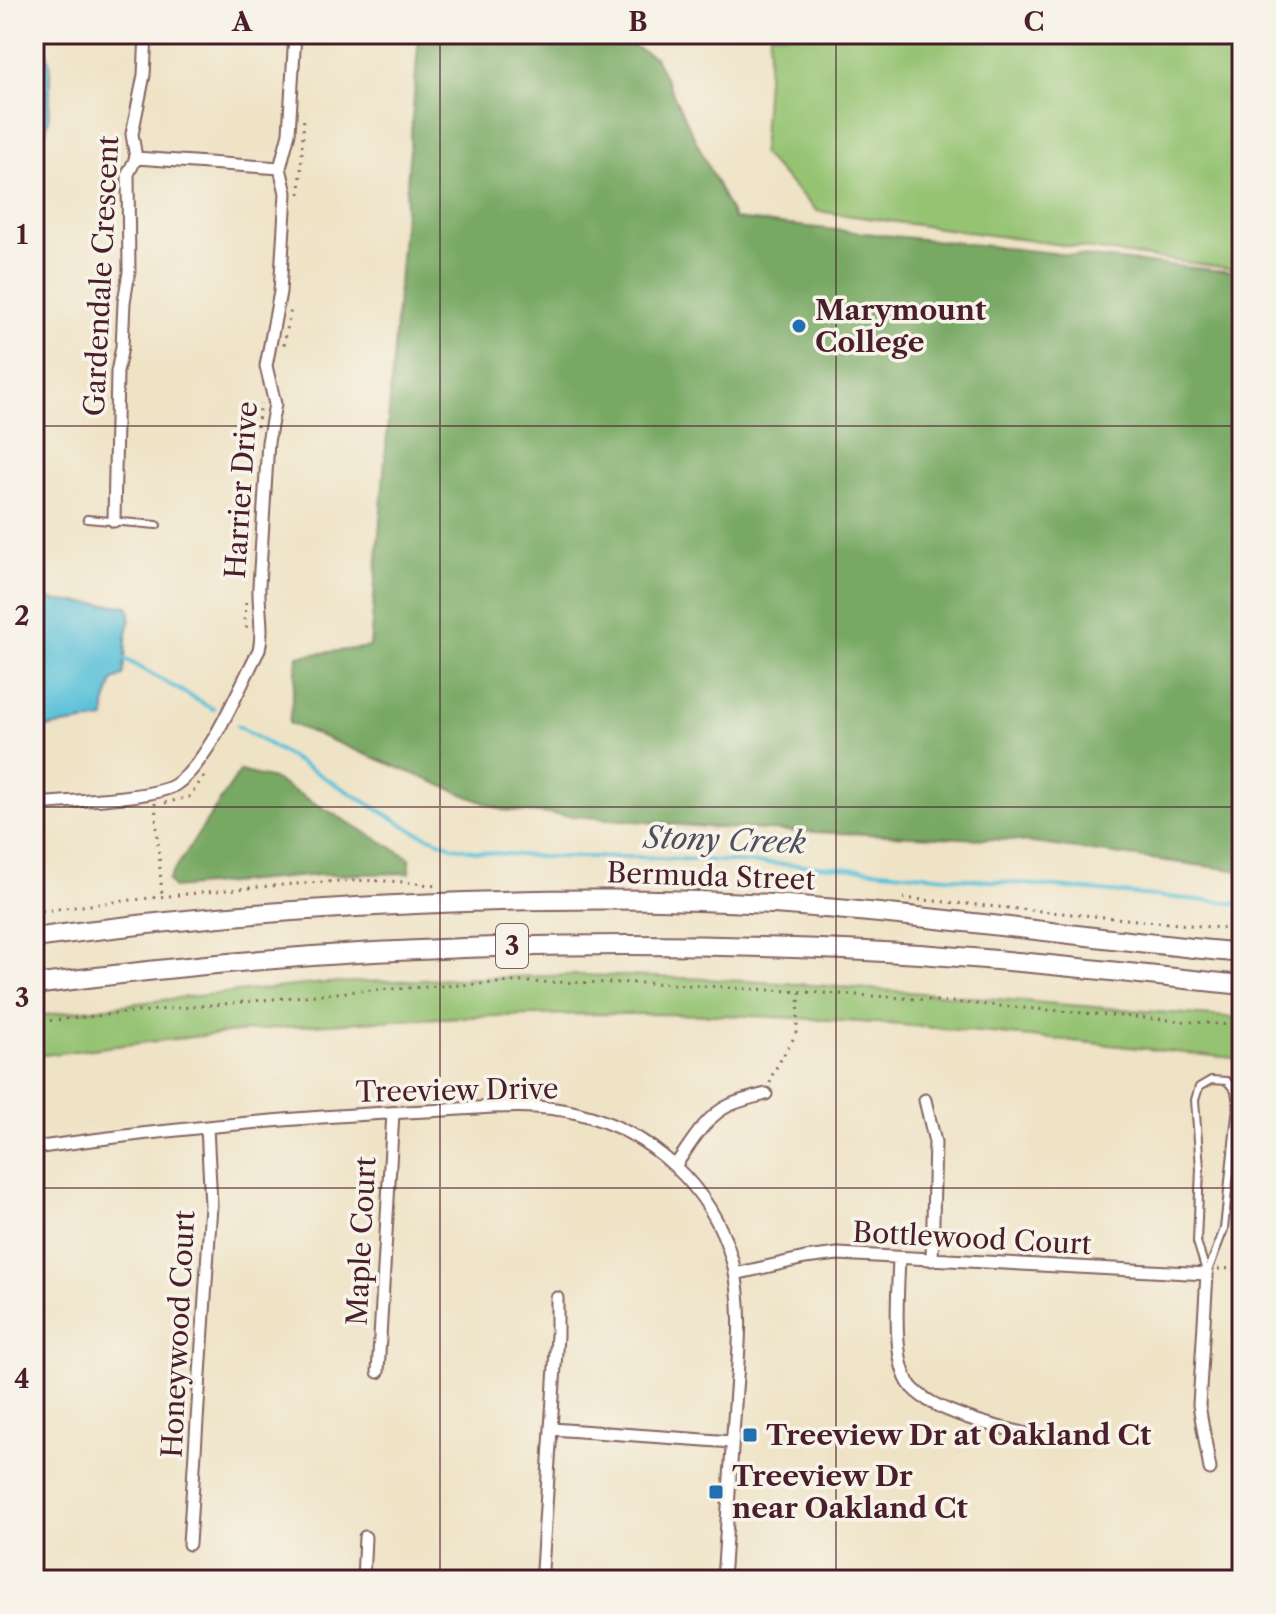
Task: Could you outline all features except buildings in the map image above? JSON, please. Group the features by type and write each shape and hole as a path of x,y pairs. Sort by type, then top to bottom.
{"main road":[{"name":"Bermuda Street","path":"34,938 153,923 301,910 526,900 602,900 797,906 1242,953"},
{"name":"3","path":"34,985 140,971 379,951 610,945 880,952 1020,962 1242,985"}],"street":[{"name":"Gardendale Crescent","path":"114,521 117,372 129,272 128,174 136,158 132,134 144,75 146,34"},
{"name":"Harrier Drive","path":"34,804 154,792 172,787 195,768 259,650 262,639 259,586 270,428 275,404 266,366 280,292 286,193 280,168 289,133 295,34"},
{"path":"136,158 280,168"},
{"path":"675,1166 701,1130 720,1111 731,1104 766,1094"},
{"path":"925,1100 936,1161 932,1260"},
{"name":"Treeview Drive","path":"34,1148 317,1116 516,1107 576,1112 609,1123 636,1137 692,1183 716,1220 729,1248 735,1274 740,1320 723,1580"},
{"name":"Maple Court","path":"378,1372 393,1113"},
{"name":"Honeywood Court","path":"189,1544 211,1205 207,1127"},
{"name":"Bottlewood Court","path":"735,1274 822,1256 856,1255 1207,1274"},
{"path":"899,1258 897,1319 902,1366 907,1381 916,1392 928,1401 1005,1430 1050,1438"},
{"path":"1207,1274 1199,1405 1210,1469"},
{"path":"542,1570 557,1298"},
{"path":"552,1429 732,1442"},
{"path":"363,1580 365,1537"}],"lane":[{"path":"87,519 157,525"},
{"path":"1211,1080 1227,1081 1235,1091 1237,1105 1224,1229 1207,1274 1197,1242 1200,1168 1195,1100 1199,1087 1211,1080"}],"path":[{"path":"154,792 162,895"},
{"path":"34,1022 357,991 514,982 653,983 1113,1014 1242,1026"},
{"path":"766,1094 773,1073 796,1034 800,992"},
{"path":"1207,1274 1222,1267 1242,1268"}],"green space":[{"name":"Marymount College","path":"419,34 608,34 655,57 734,219 1242,273 1242,871 1010,840 718,828 502,810 289,723 298,656 370,647"},
{"path":"770,34 1242,34 1242,270 817,211 762,154"},
{"path":"240,771 273,779 410,858 410,873 319,875 173,888 168,880"},
{"path":"576,975 826,986 1242,1018 1242,1059 846,1021 614,1014 463,1017 312,1025 34,1056 34,1017 45,1015 325,983"}],"water":[{"path":"34,44 47,52 50,91 49,118 41,148 34,322"},
{"path":"34,594 58,601 128,606 130,619 123,676 113,680 105,706 105,719 34,729"}],"waterway":[{"name":"Stony Creek","path":"125,659 213,709"},
{"name":"Stony Creek","path":"238,726 414,831 454,847 479,852 838,867 1242,904"}],"place":[{"name":"Marymount College","path":"799,326"},
{"name":"Treeview Dr at Oakland Ct","path":"750,1435"},
{"name":"Treeview Dr near Oakland Ct","path":"716,1492"}]}
